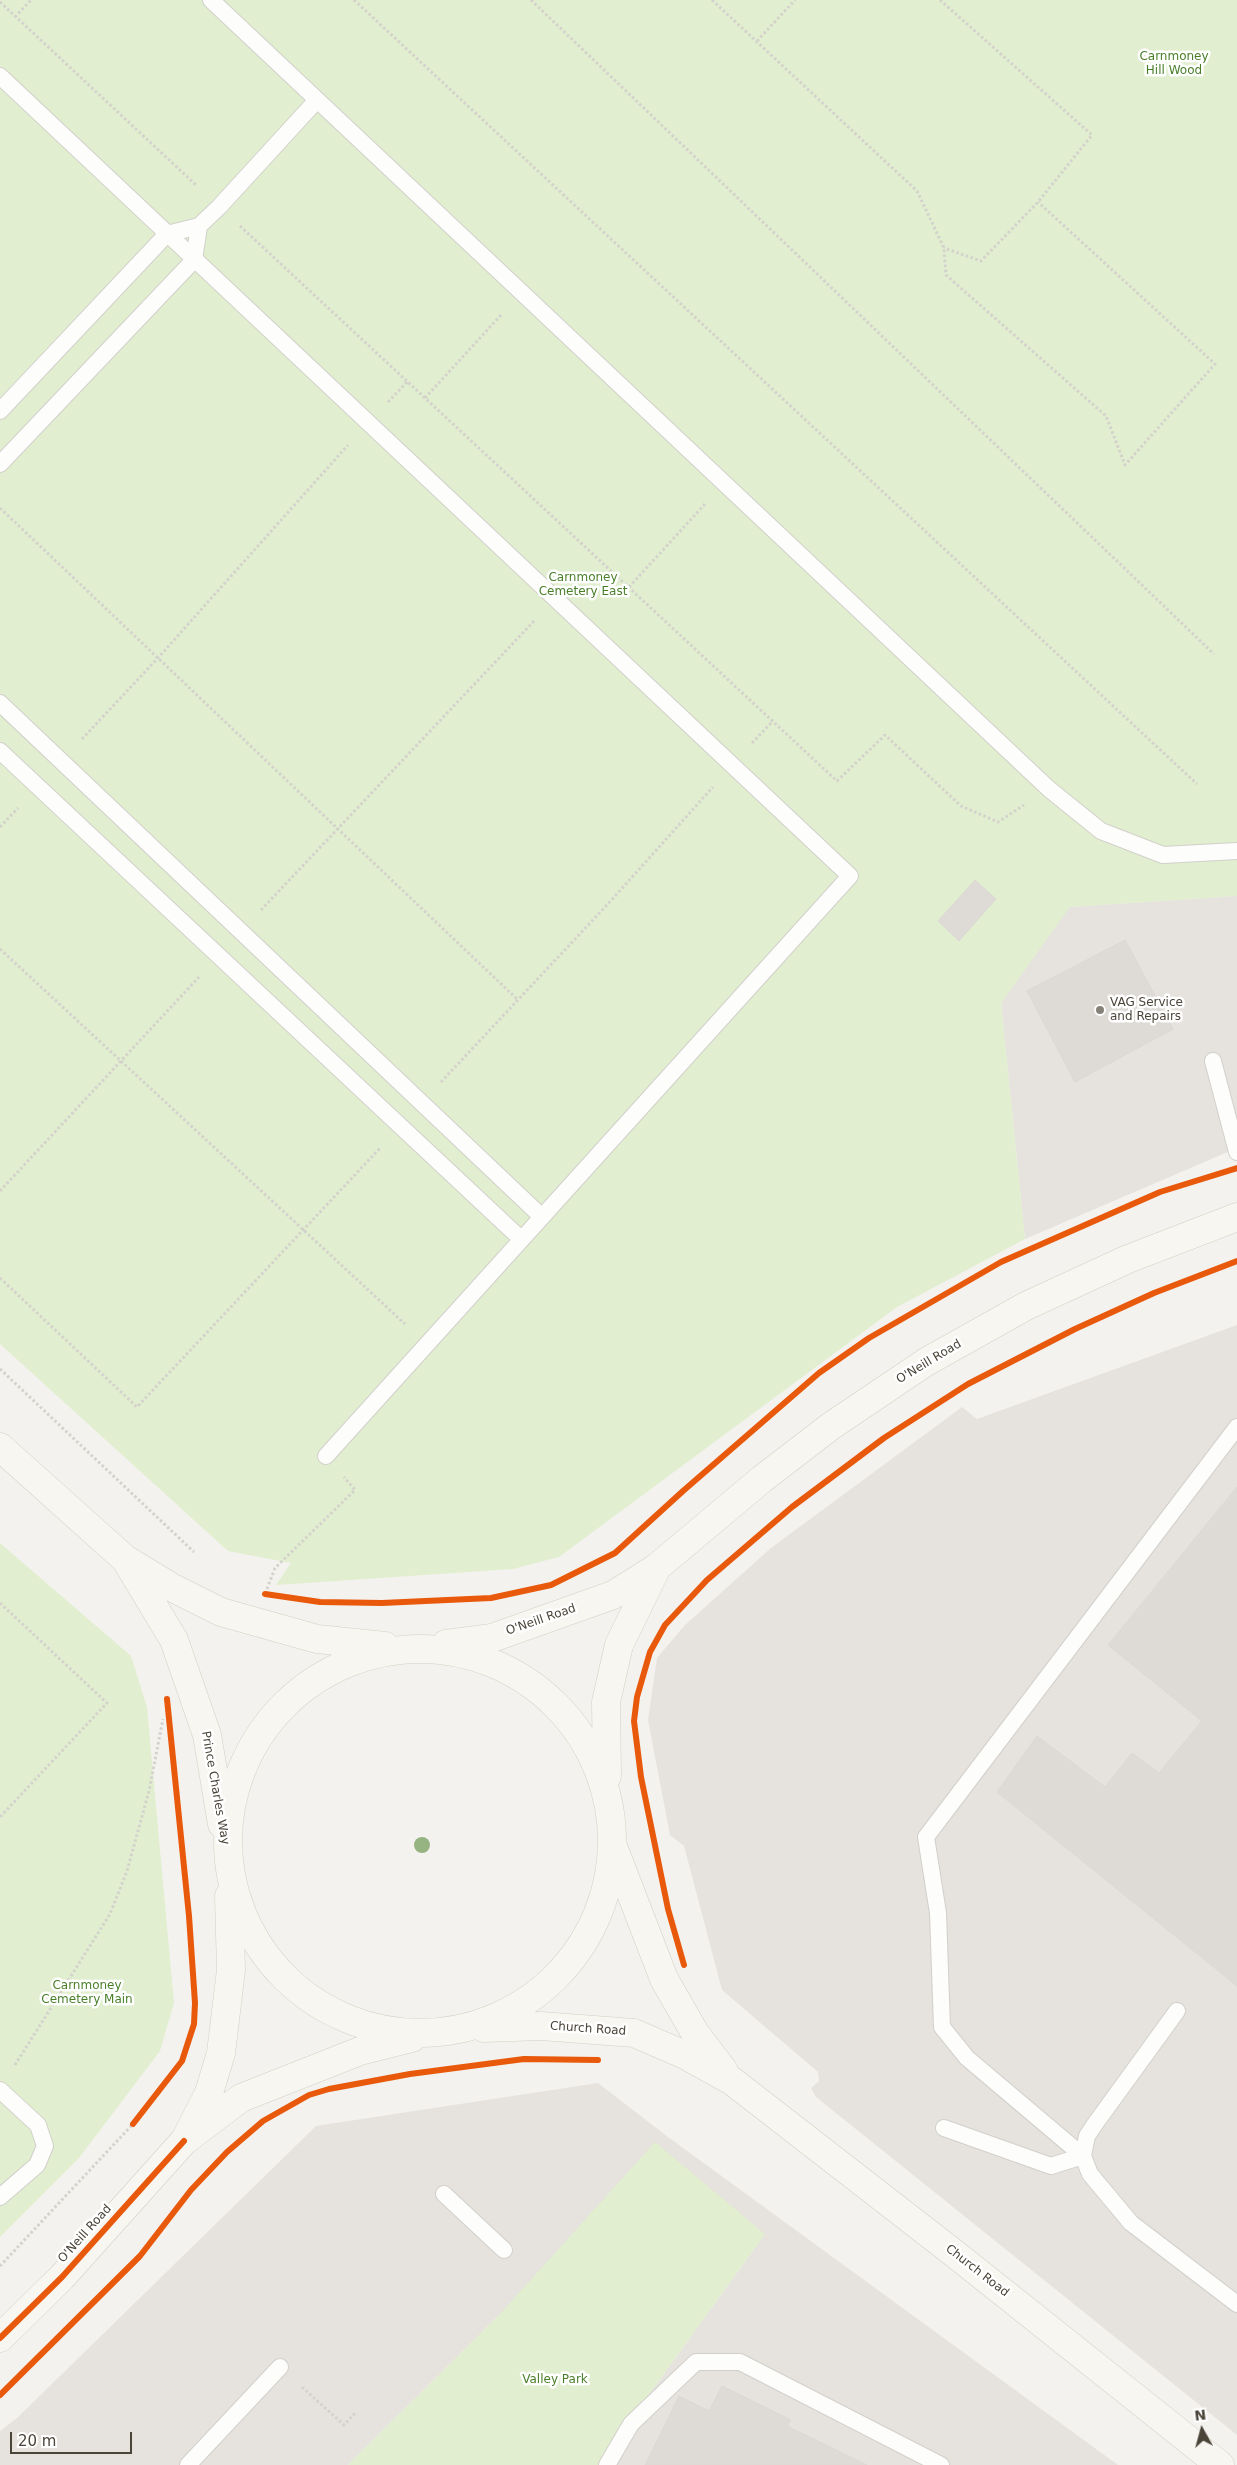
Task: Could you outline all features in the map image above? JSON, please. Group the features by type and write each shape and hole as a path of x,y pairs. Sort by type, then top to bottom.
{"main road":[{"name":"O'Neill Road","path":"415,1648 492,1638 613,1595 656,1568 762,1479 831,1426 926,1362 1026,1306 1094,1274 1237,1217"},
{"name":"Prince Charles Way","path":"0,1447 125,1559 171,1587 221,1612 317,1639 415,1648"},
{"name":"Prince Charles Way","path":"125,1559 174,1640 207,1735 228,1861"},
{"name":"O'Neill Road","path":"608,1795 605,1746 606,1702 619,1645 656,1568"},
{"path":"415,1648 461,1652 502,1666 538,1689 574,1726 593,1755 608,1795 613,1845 607,1887 592,1927 569,1963 539,1992 502,2015 462,2028 435,2032 393,2032 360,2024 315,2003 282,1976 256,1943 238,1905 228,1861 228,1813 240,1770 261,1731 284,1704 326,1672 368,1655 415,1648"},
{"name":"Church Road","path":"613,1845 664,1979 695,2033 732,2081"},
{"name":"O'Neill Road","path":"184,2141 208,2093 222,2053 231,1970 228,1861"},
{"name":"Church Road","path":"462,2028 541,2026 634,2033 685,2054 732,2081 955,2254 1220,2465"},
{"name":"O'Neill Road","path":"0,2338 62,2277 184,2141 241,2098 360,2051 435,2032"}],"lane":[{"path":"211,0 1049,789 1101,831 1163,855 1237,851"},
{"path":"0,76 850,876 326,1456"},
{"path":"0,411 167,234 199,226 219,207 317,100"},
{"path":"0,464 194,260 199,226"},
{"path":"0,703 542,1217"},
{"path":"0,751 521,1239"},
{"path":"1213,1062 1237,1152"},
{"path":"1237,1427 926,1837 938,1913 942,2027 967,2058 1082,2156 1090,2174 1131,2223 1237,2304"},
{"path":"1082,2156 1087,2136 1177,2011"},
{"path":"0,2090 38,2125 45,2146 37,2165 0,2198"},
{"path":"944,2128 1051,2166 1082,2156"},
{"path":"444,2194 504,2250"},
{"path":"607,2465 630,2424 696,2362 740,2362 941,2465"},
{"path":"188,2465 280,2367"}],"path":[{"path":"15,17 31,0"},
{"path":"354,0 1197,784"},
{"path":"531,0 1214,654"},
{"path":"712,0 917,191 944,248 946,275 1106,416 1125,465 1215,364 1038,202"},
{"path":"757,41 794,0"},
{"path":"940,0 1092,135 1038,202 982,261 944,248"},
{"path":"0,2 837,781 885,735 961,806 998,822 1049,789"},
{"path":"425,398 522,293"},
{"path":"62,761 158,658 368,422 407,382"},
{"path":"629,587 725,484"},
{"path":"0,508 518,1000"},
{"path":"241,931 339,830 555,598"},
{"path":"0,827 38,787"},
{"path":"0,949 427,1344"},
{"path":"0,1190 218,956"},
{"path":"0,1369 194,1552"},
{"path":"274,1596 265,1594 275,1568 355,1490 326,1456"},
{"path":"0,1603 107,1703 0,1817"},
{"path":"168,1709 170,1729"},
{"path":"13,2067 110,1914 127,1871 149,1791 163,1718"},
{"path":"0,2266 139,2116"},
{"path":"280,2367 344,2425 356,2412"}],"shaded area":[{"path":"1237,896 1237,1148 1025,1239 1001,1003 1069,907"},
{"path":"1237,1325 1237,2435 816,2097 811,2088 819,2081 818,2072 722,1990 684,1846 670,1835 648,1720 657,1658 684,1626 771,1548 962,1407 977,1419"},
{"path":"1083,1880 1237,1998 1237,2431 1033,2267 1117,2146 967,2027"},
{"path":"598,2083 668,2137 1118,2465 598,2465 765,2234 499,2315 348,2465 0,2465 0,2431 17,2418 316,2126"}],"green space":[{"name":"Carnmoney Cemetery East","path":"0,0 1237,0 1237,896 1070,907 1001,1003 1025,1239 897,1307 559,1557 513,1569 276,1585 291,1563 228,1551 0,1344"},
{"name":"Carnmoney Cemetery Main","path":"0,1543 131,1656 147,1707 174,2003 160,2051 79,2158 0,2237"},
{"name":"Valley Park","path":"655,2142 765,2234 598,2465 348,2465 499,2315"}],"building":[{"path":"975,880 996,899 959,941 938,921"},
{"name":"VAG Service and Repairs","path":"1125,940 1173,1029 1075,1082 1027,991"},
{"path":"1237,1487 1237,1986 997,1792 1037,1736 1105,1787 1132,1753 1159,1773 1202,1721 1108,1645"},
{"path":"722,2386 791,2420 787,2426 867,2465 645,2465 679,2396 709,2411"}],"cycle path":[{"path":"265,1594 320,1602 382,1603 491,1598 551,1585 615,1553 819,1373 869,1338 1001,1262 1160,1192 1237,1168"},
{"path":"684,1965 668,1909 641,1777 634,1721 637,1697 650,1652 665,1625 707,1580 792,1507 884,1438 968,1384 1075,1329 1154,1293 1237,1261"},
{"path":"133,2124 182,2061 194,2024 195,2003 189,1916 167,1699"},
{"path":"0,2395 140,2256 191,2190 227,2152 263,2121 309,2095 329,2089 410,2074 524,2059 598,2060"},
{"path":"0,2338 62,2277 184,2141"}],"place":[{"name":"VAG Service and Repairs","path":"1100,1010"}],"park label":[{"name":"Carnmoney Hill Wood","path":"1174,64"}]}
